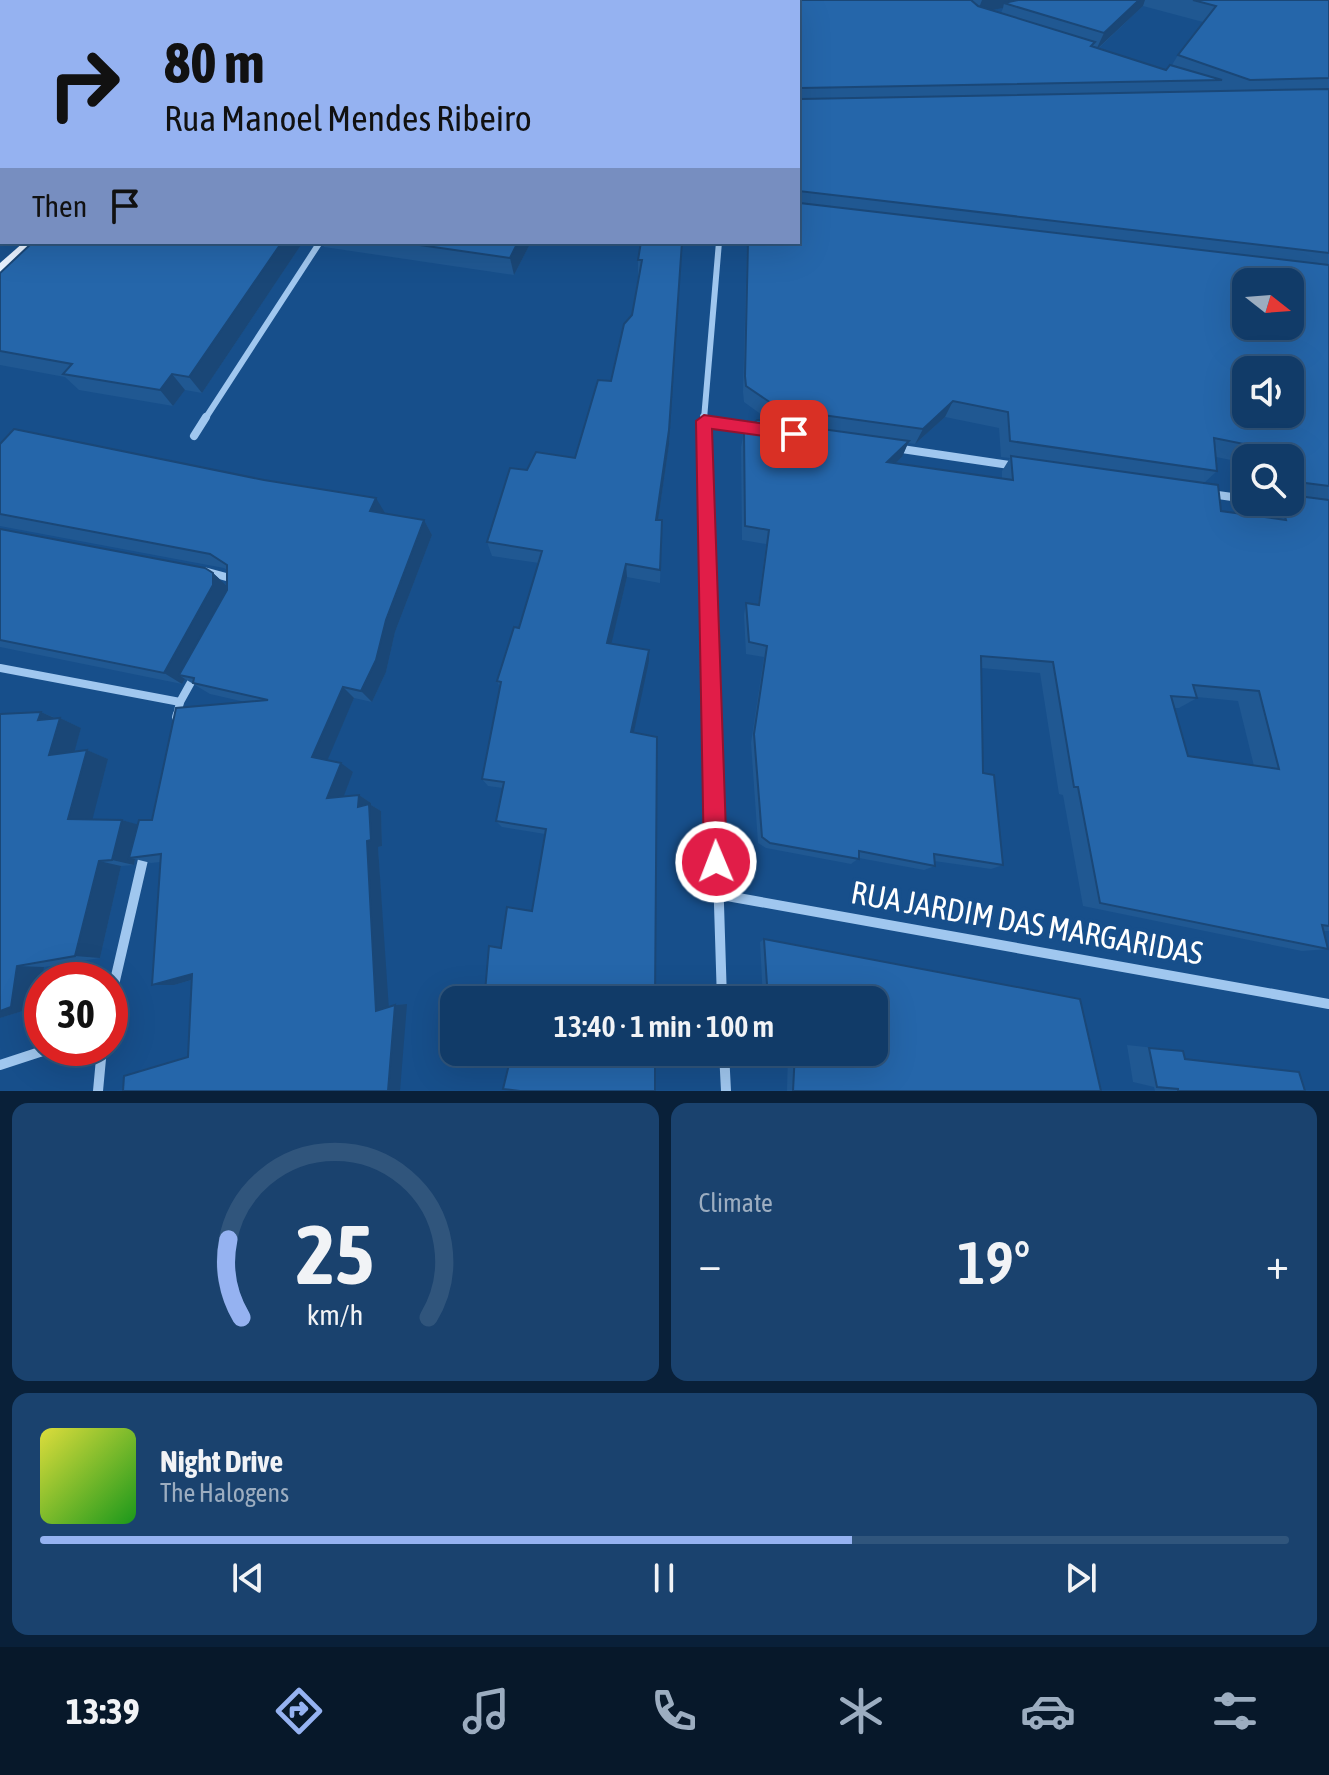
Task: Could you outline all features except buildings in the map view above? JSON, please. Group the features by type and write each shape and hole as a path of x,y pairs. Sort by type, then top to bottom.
{"main road":[{"path":"0,271 31,244"}],"street":[{"path":"194,436 319,244"},
{"path":"719,244 704,421 716,894 721,986"},
{"path":"704,421 766,430"},
{"path":"890,448 1029,468"},
{"path":"1200,492 1232,497"},
{"path":"193,569 230,578 236,590"},
{"path":"173,733 180,702 201,664"},
{"path":"0,668 180,702"},
{"path":"119,962 148,839"},
{"name":"RUA JARDIM DAS MARGARIDAS","path":"716,894 1329,1004"},
{"path":"0,1065 24,1057"},
{"path":"98,1091 100,1066"},
{"path":"725,1066 726,1091"}],"route":[{"path":"716,862 704,421 794,434"}]}
